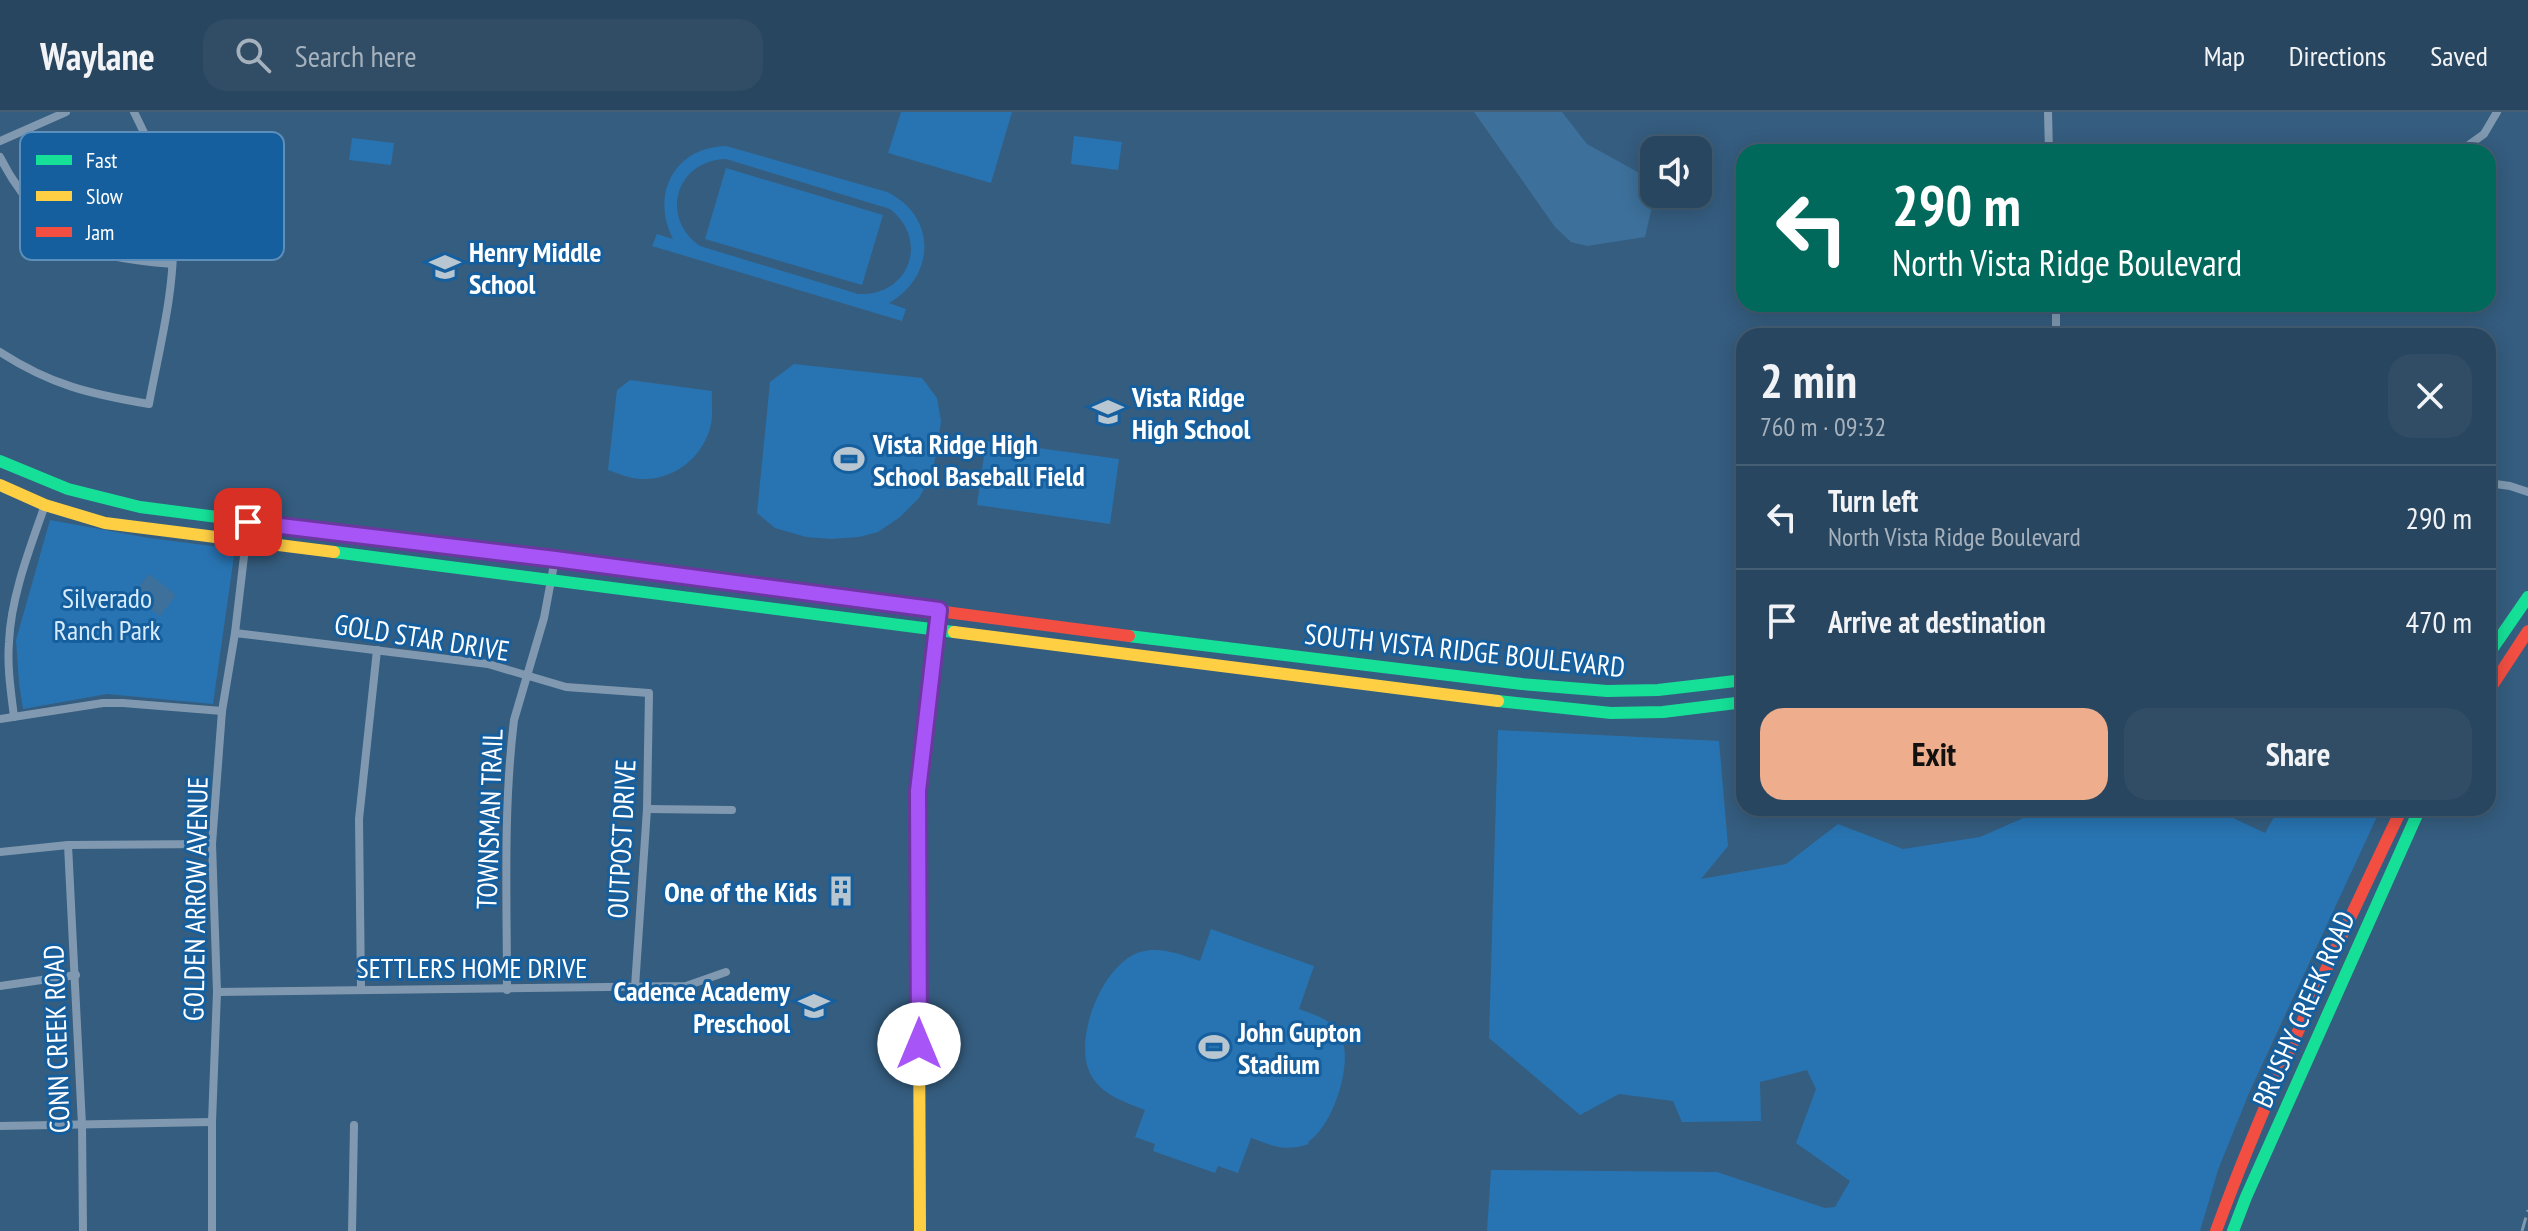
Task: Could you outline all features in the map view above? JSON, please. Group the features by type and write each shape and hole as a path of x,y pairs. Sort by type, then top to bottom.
{"street":[{"path":"20,132 66,112"},
{"path":"134,112 143,132"},
{"path":"2048,112 2049,144"},
{"path":"2470,144 2484,134 2497,112"},
{"path":"0,141 20,132"},
{"path":"0,157 20,192"},
{"path":"131,260 172,264"},
{"path":"0,352 47,379 78,390 149,404 169,296 172,260"},
{"name":"SOUTH VISTA RIDGE BOULEVARD","path":"0,461 52,484 96,498 140,507 1181,643 1522,684 1607,691 1658,690 1736,681"},
{"path":"2496,484 2528,492"},
{"name":"SOUTH VISTA RIDGE BOULEVARD","path":"0,485 45,505 105,523 1579,711 1663,712 1736,703"},
{"path":"14,717 8,672 9,639 16,598 45,505"},
{"name":"GOLDEN ARROW AVENUE","path":"212,1231 217,992 212,844 222,711 248,522"},
{"name":"TOWNSMAN TRAIL","path":"507,990 507,808 514,720 544,618 555,559"},
{"path":"2496,643 2528,597"},
{"path":"920,1231 918,791 939,610"},
{"path":"2496,680 2528,631"},
{"name":"GOLD STAR DRIVE","path":"235,633 488,664 566,687 649,693"},
{"path":"361,990 359,819 377,650"},
{"name":"OUTPOST DRIVE","path":"635,987 647,809 649,693"},
{"path":"0,719 103,703 222,711"},
{"path":"647,809 732,810"},
{"name":"BRUSHY CREEK ROAD","path":"2216,1231 2256,1130 2398,816"},
{"name":"BRUSHY CREEK ROAD","path":"2233,1231 2390,869 2416,816"},
{"path":"0,852 68,845 212,844"},
{"name":"CONN CREEK ROAD","path":"68,845 82,1125 83,1231"},
{"name":"SETTLERS HOME DRIVE","path":"217,992 686,986 726,972"},
{"path":"0,986 76,975"},
{"path":"0,1126 212,1122"},
{"path":"352,1231 354,1125"},
{"path":"2256,1130 2273,1138"}],"green space":[{"path":"901,112 1012,112 991,183 888,153"},
{"path":"1074,136 1122,142 1118,170 1071,164"},
{"path":"352,138 394,143 391,165 349,160"},
{"path":"726,146 887,192 903,203 915,216 924,246 916,278 889,303 906,309 902,321 652,246 657,234 673,239 664,206 672,176 681,164 708,148","holes":["726,159 890,209 909,236 911,250 908,264 901,277 890,286 876,292 858,294 700,246 687,234 677,206 679,192 695,169"]},
{"path":"726,168 883,215 862,285 705,239"},
{"name":"Vista Ridge High School Baseball Field","path":"794,364 922,378 937,398 941,421 932,474 919,498 900,517 878,532 831,539 806,537 775,528 757,513 770,382"},
{"path":"630,380 712,391 712,419 706,439 694,457 677,471 656,478 640,479 608,470 617,390"},
{"path":"986,441 1119,459 1110,524 977,505"},
{"name":"Silverado Ranch Park","path":"50,520 149,538 235,549 213,704 107,694 23,709 16,640"},
{"path":"1498,730 1719,741 1728,846 1701,879 1786,864 1838,824 1903,849 1980,837 2028,816 2229,816 2265,833 2275,816 2377,816 2249,1093 2218,1170 2200,1231 1487,1231 1491,1170 1717,1172 1825,1208 1835,1207 1850,1181 1796,1143 1816,1089 1807,1070 1760,1082 1761,1121 1682,1122 1673,1101 1619,1094 1580,1115 1489,1038"},
{"name":"John Gupton Stadium","path":"1211,929 1314,966 1299,1009 1332,1024 1345,1041 1338,1096 1325,1124 1309,1144 1286,1148 1251,1138 1238,1173 1218,1166 1215,1173 1153,1151 1155,1144 1135,1137 1145,1110 1100,1087 1090,1073 1086,1059 1085,1041 1094,1004 1114,971 1126,959 1148,950 1170,952 1200,961"}],"shaded area":[{"path":"1474,112 1562,112 1587,144 1640,173 1640,208 1652,208 1645,237 1587,246 1571,242 1555,227"},
{"path":"149,574 176,595 160,616 150,609 152,604 136,591"}],"railway":[{"path":"2522,1231 2528,1210"}],"traffic: fast":[{"path":"0,461 68,489 140,507 510,555"},
{"path":"334,552 954,632"},
{"path":"2496,643 2528,597"},
{"path":"1129,636 1522,684 1607,691 1658,690 1736,681"},
{"path":"1498,701 1611,713 1663,712 1736,703"},
{"path":"2233,1231 2416,816"}],"traffic: slow":[{"path":"0,485 45,505 105,523 334,552"},
{"path":"954,632 1498,701"},
{"path":"920,1231 918,791 921,766"}],"traffic: jam":[{"path":"510,555 1129,636"},
{"path":"921,766 939,610"},
{"path":"2496,680 2528,631"},
{"path":"2216,1231 2281,1071 2398,816"}],"place":[{"name":"Henry Middle School","path":"445,267"},
{"name":"Vista Ridge High School","path":"1108,412"},
{"name":"Vista Ridge High School Baseball Field","path":"849,459"},
{"name":"One of the Kids","path":"841,891"},
{"name":"Cadence Academy Preschool","path":"814,1006"},
{"name":"John Gupton Stadium","path":"1214,1047"}],"route":[{"path":"248,522 939,610 918,791 919,1044"}]}
